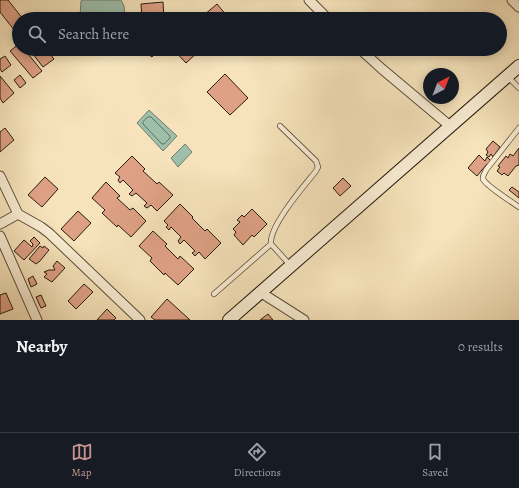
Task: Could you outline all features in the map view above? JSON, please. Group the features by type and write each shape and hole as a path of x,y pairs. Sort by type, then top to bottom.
{"street":[{"path":"309,0 321,12"},
{"path":"512,0 519,7"},
{"path":"368,56 450,126"},
{"path":"229,320 518,68"},
{"path":"0,176 18,214 49,233 140,320"},
{"path":"0,224 18,214"},
{"path":"0,236 37,320"},
{"path":"260,292 304,320"}],"lane":[{"path":"507,76 519,88"},
{"path":"280,126 316,161 318,167 316,172 290,203 270,239 271,244 291,266"},
{"path":"519,128 483,176 483,179 487,185 519,207"},
{"path":"214,294 271,244"}],"water":[{"path":"121,0 124,12 80,12 81,1"},
{"path":"149,110 177,136 163,151 137,123"},
{"path":"185,144 192,152 178,167 171,158"}],"building":[{"path":"0,0 8,0 17,12 12,12 12,27 0,12"},
{"path":"163,2 164,12 142,12 141,4"},
{"path":"217,4 224,12 208,12"},
{"path":"5,56 11,65 2,72 0,69 0,59"},
{"path":"14,56 30,56 42,71 33,78"},
{"path":"34,56 52,56 54,59 43,67"},
{"path":"180,56 194,56 186,63"},
{"path":"225,74 248,98 230,115 207,92"},
{"path":"20,75 26,83 20,88 14,80"},
{"path":"0,76 14,93 3,103 0,98"},
{"path":"5,128 14,140 0,152 0,132"},
{"path":"493,141 500,147 493,157 491,154 489,157 486,155 488,152 486,149"},
{"path":"519,148 519,165 516,166 508,176 504,173 502,175 497,171 500,167 498,166 506,156 508,158 510,154 513,156"},
{"path":"479,155 485,161 487,157 491,161 477,176 468,168"},
{"path":"132,156 145,169 143,171 157,184 159,182 173,195 157,211 151,205 147,208 144,206 147,203 136,193 132,196 129,194 133,190 123,180 120,183 118,180 120,177 115,173"},
{"path":"45,177 58,189 42,207 28,195"},
{"path":"343,178 351,186 340,196 333,188"},
{"path":"106,182 120,196 117,198 130,210 133,208 146,221 131,237 118,225 117,227 102,213 105,210 92,198"},
{"path":"512,187 519,192 519,198 509,190"},
{"path":"180,204 205,231 207,229 221,243 205,259 199,252 195,256 192,253 195,251 184,240 180,244 178,241 181,237 171,227 169,230 166,227 168,225 164,221"},
{"path":"252,209 267,224 254,237 252,235 243,245 234,235 236,232 233,229 240,222 237,220 242,215 244,217"},
{"path":"78,211 91,223 74,241 61,229"},
{"path":"153,231 167,244 165,246 178,259 180,256 194,269 178,285 165,273 164,275 150,261 152,258 139,246"},
{"path":"34,237 40,243 24,260 14,251 24,240 32,247 33,244 30,241"},
{"path":"40,246 43,248 44,246 49,250 36,264 29,259"},
{"path":"57,261 65,268 52,282 44,277 47,274 44,272 55,270 53,266"},
{"path":"33,276 37,284 31,287 28,279"},
{"path":"84,284 93,292 76,309 68,301"},
{"path":"6,293 13,309 0,314 0,295"},
{"path":"41,295 46,306 41,308 36,297"},
{"path":"167,299 190,320 155,320 151,317"},
{"path":"107,309 116,318 114,320 97,320"},
{"path":"268,314 273,320 260,320"}]}
